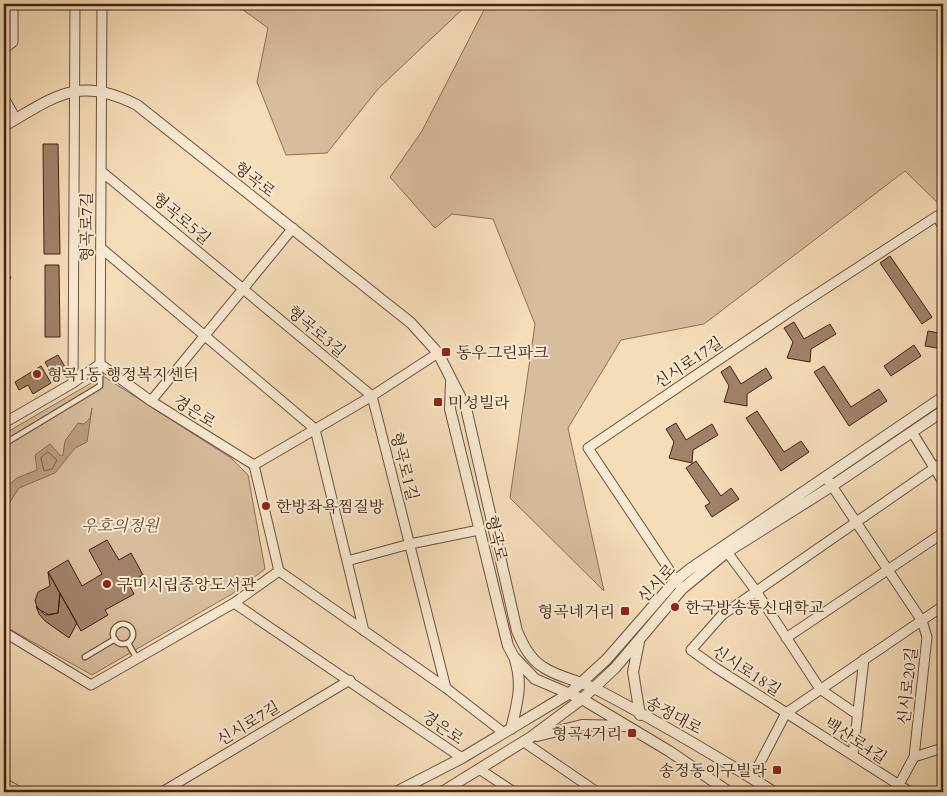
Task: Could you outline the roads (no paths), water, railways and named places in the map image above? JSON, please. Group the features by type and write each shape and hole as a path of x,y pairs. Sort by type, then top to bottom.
{"street":[{"path":"4,49 13,42 13,4"},
{"path":"73,383 75,4"},
{"name":"형곡로7길","path":"100,364 102,4"},
{"name":"형곡로","path":"4,126 55,98 75,90 102,91 117,95 137,105 411,323 438,353 451,382 466,408 517,631 525,649 541,666 555,674"},
{"path":"4,98 16,119"},
{"name":"형곡로5길","path":"101,171 243,288"},
{"name":"신시로17길","path":"678,585 588,448 794,309 937,216 943,227"},
{"path":"151,401 293,228"},
{"path":"101,248 315,429 364,631"},
{"name":"형곡로3길","path":"243,288 372,396"},
{"path":"4,632 91,685 138,660 234,603 279,572 254,465 372,396 438,353"},
{"path":"4,423 73,383 100,364"},
{"name":"경은로","path":"100,364 151,401 254,465"},
{"name":"형곡로","path":"451,382 450,409 508,646 514,656 535,679 547,684"},
{"name":"형곡로1길","path":"372,396 410,544"},
{"name":"신시로","path":"396,792 462,758 570,693 617,649 678,585 723,546 943,397"},
{"name":"신시로","path":"442,792 527,740 595,688 615,668 641,636 678,585 832,486 943,411"},
{"path":"912,432 943,482"},
{"path":"857,522 943,462"},
{"name":"신시로20길","path":"825,476 922,621 928,637 914,757 897,789"},
{"name":"신시로18길","path":"786,713 691,650 722,615 857,522"},
{"path":"347,561 410,544 480,530"},
{"path":"786,638 943,533"},
{"name":"경은로","path":"410,544 446,688"},
{"path":"728,552 756,591 820,690 858,714"},
{"name":"경은로","path":"279,572 508,731"},
{"name":"경은로","path":"234,603 350,680 462,758"},
{"path":"752,778 786,713 943,606"},
{"path":"640,715 633,672 641,636"},
{"path":"508,731 520,692 518,670 514,656"},
{"path":"853,755 864,660"},
{"name":"송정대로","path":"555,674 595,688 640,715 684,737 774,792"},
{"name":"신시로7길","path":"162,792 350,680"},
{"name":"송정대로","path":"547,684 582,699 628,726 669,751 729,792"},
{"name":"백산로4길","path":"786,713 853,755 897,789 910,792"},
{"path":"527,740 576,726 628,726"},
{"path":"527,740 597,792"},
{"path":"914,757 943,748"},
{"path":"479,769 514,792"},
{"path":"4,783 20,792"}],"lane":[{"path":"4,444 100,386 100,364"},
{"path":"120,624 127,625 133,632 132,638 128,643 121,644 115,639 115,628 120,624"},
{"path":"85,656 115,639"},
{"path":"128,643 138,660"}],"water":[{"path":"92,408 87,442 75,448 55,473 19,488 10,502 4,494 4,489 17,478 37,470 35,455 50,444 61,456 63,455 65,441 78,423 84,424 90,418"}],"place":[{"name":"동우그린파크","path":"446,352"},
{"name":"형곡1동 행정복지센터","path":"37,374"},
{"name":"미성빌라","path":"438,402"},
{"name":"한방좌욕찜질방","path":"266,506"},
{"name":"구미시립중앙도서관","path":"107,584"},
{"name":"한국방송통신대학교","path":"675,607"},
{"name":"형곡네거리","path":"625,611"},
{"name":"형곡4거리","path":"632,733"},
{"name":"송정동이구빌라","path":"777,770"}],"park label":[{"name":"우호의정원","path":"120,525"}]}
